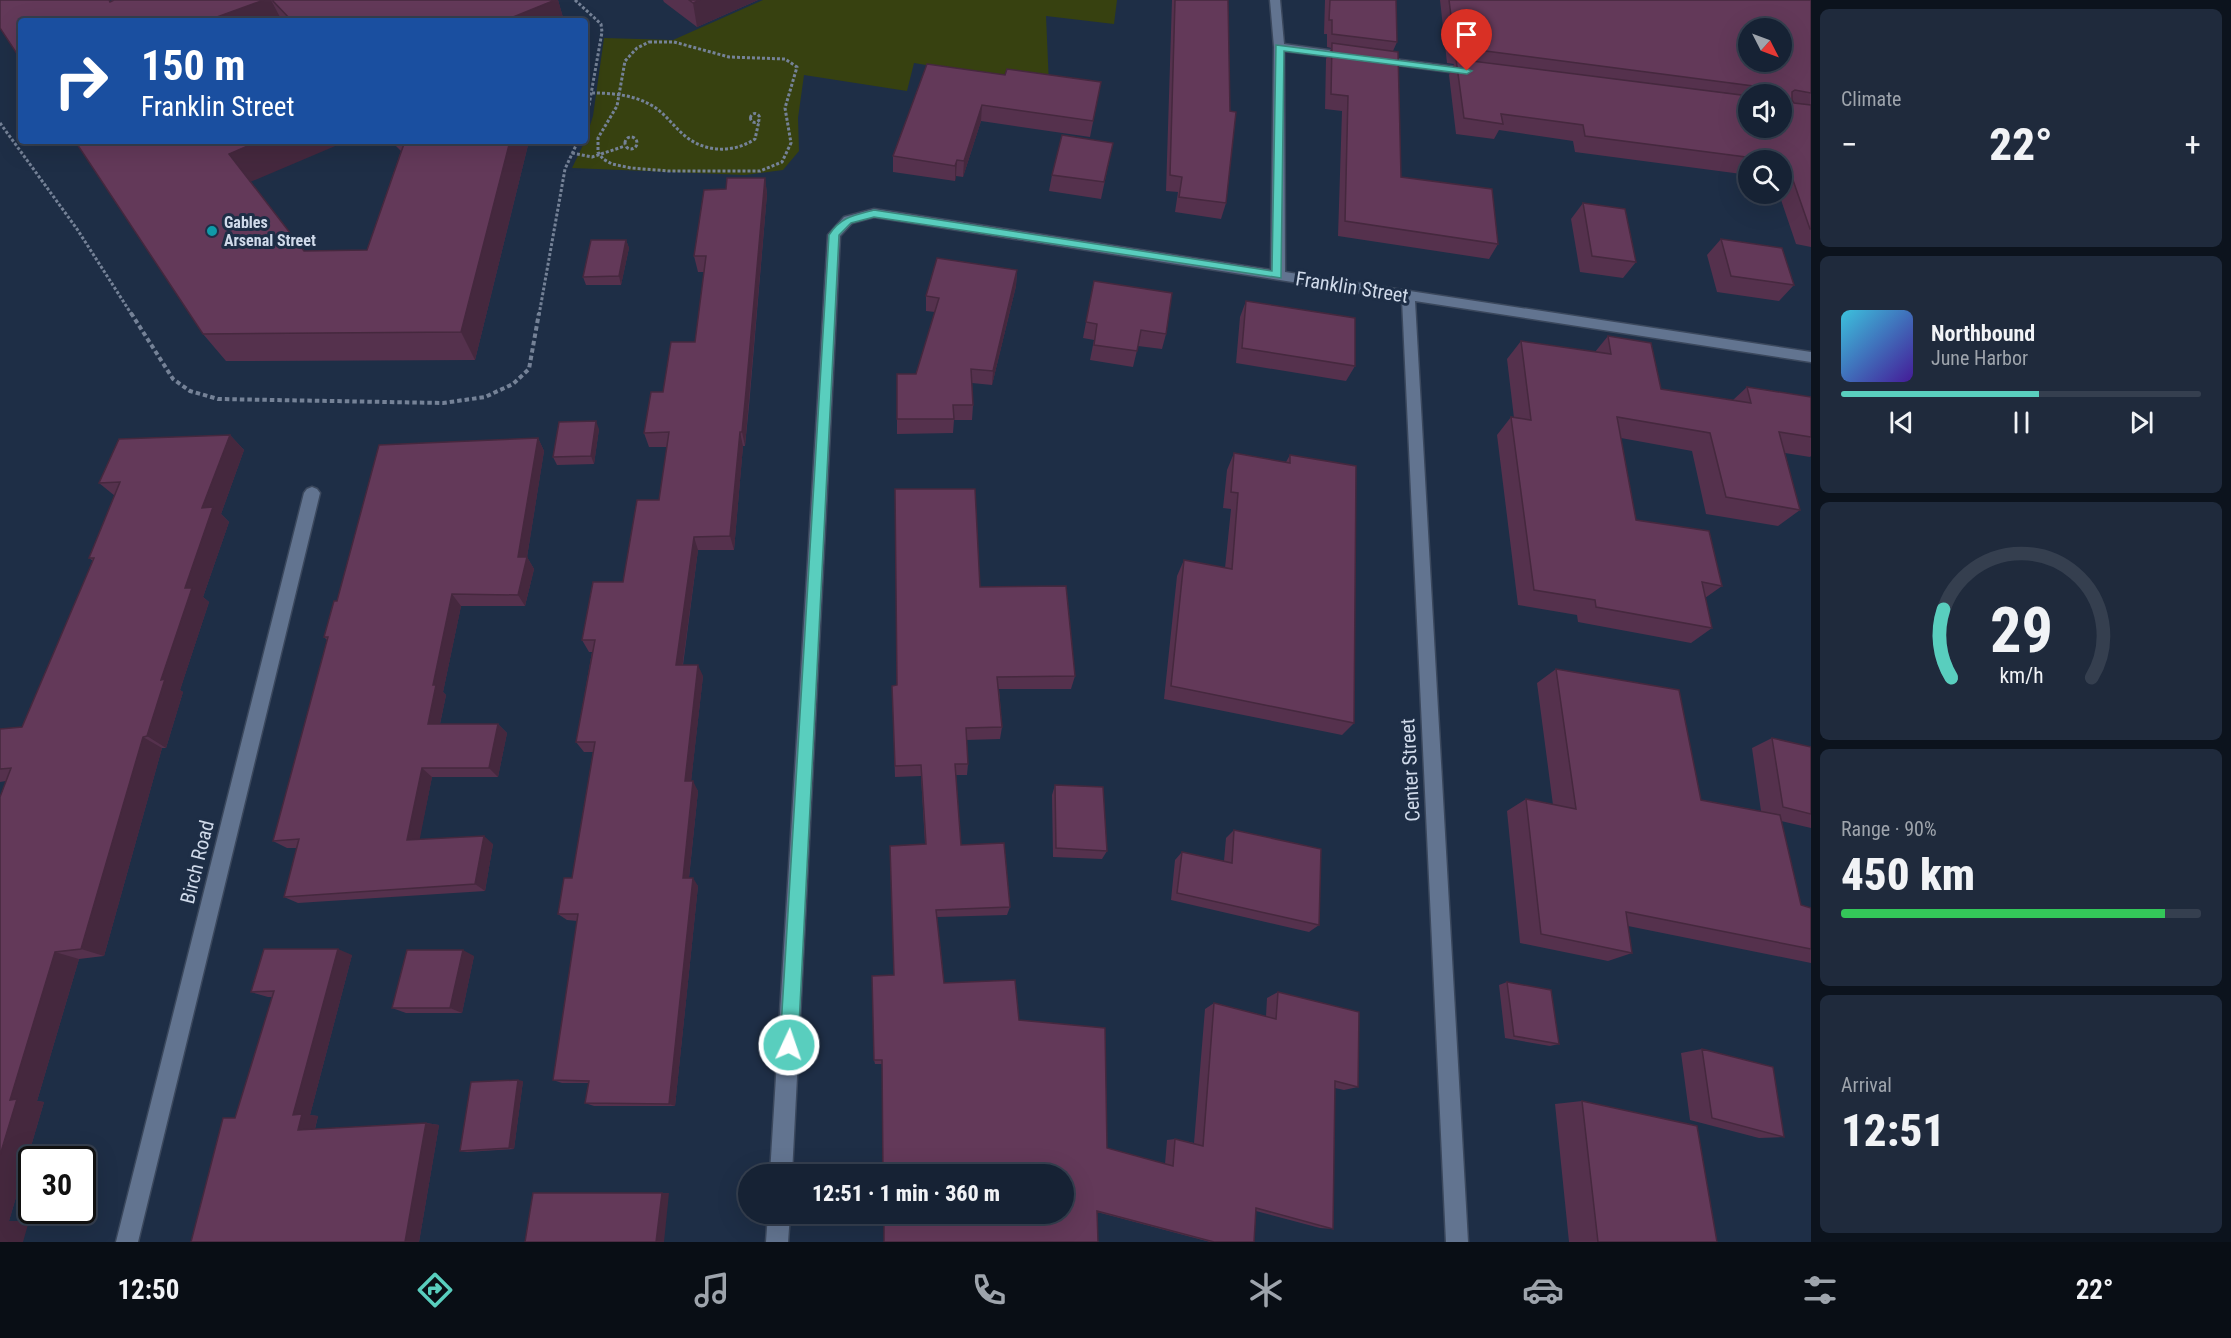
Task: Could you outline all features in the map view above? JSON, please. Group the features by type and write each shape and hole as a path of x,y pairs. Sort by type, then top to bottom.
{"street":[{"path":"1275,0 1279,47 1278,275"},
{"path":"1279,47 1479,73"},
{"name":"Franklin Street","path":"782,1164 834,235 848,220 874,213 1811,357"},
{"name":"Center Street","path":"1408,295 1457,1242"},
{"name":"Birch Road","path":"127,1242 312,493"},
{"path":"777,1242 778,1224"}],"path":[{"path":"575,0 601,24 602,32 588,113"},
{"path":"649,42 674,42 729,57 785,59 797,67 785,108 791,143 782,162 764,170 635,168 608,163 598,150 598,137 613,113 618,94 620,72 624,62 638,46 649,42"},
{"path":"592,93 618,94 646,102 661,112 686,136 700,145 716,149 747,145 755,139 759,121"},
{"path":"0,123 77,229 173,379 190,391 218,399 443,403 485,397 519,380 529,369 565,169 576,144"},
{"path":"572,153 586,156 600,155 625,146 632,148 638,142 628,139 623,143 625,146"}],"green space":[{"path":"763,0 1117,0 1114,24 1046,16 1049,85 914,63 907,91 804,75 798,118 799,151 783,170 745,175 572,168 584,144 588,144 588,132 593,116 604,38 673,40"}],"building":[{"path":"0,0 109,0 110,2 114,0 264,0 214,18 18,18 18,55 0,28"},
{"path":"272,0 555,0 510,18 289,18"},
{"path":"1175,0 1228,0 1230,111 1236,112 1226,203 1179,197 1182,177 1170,175"},
{"path":"1330,0 1396,0 1397,42 1332,34 1332,20 1329,20"},
{"path":"1449,0 1811,0 1811,93 1795,90 1792,92 1792,84 1738,84 1455,47"},
{"path":"1332,43 1398,52 1401,177 1492,189 1498,244 1345,221 1348,96 1331,94"},
{"path":"1456,59 1738,95 1738,138 1792,138 1792,100 1794,103 1811,105 1811,229 1792,177 1792,150 1738,150 1738,156 1585,136 1583,125 1501,114 1503,124 1464,118"},
{"path":"927,64 1005,75 1007,69 1101,82 1093,121 982,105 964,161 957,160 955,166 893,156"},
{"path":"1062,135 1113,143 1104,182 1052,175"},
{"name":"Gables Arsenal Street","path":"77,144 252,144 229,154 304,251 367,250 404,144 509,144 461,332 203,334"},
{"path":"727,178 765,178 742,432 740,432 730,536 694,537 676,665 698,665 685,781 693,781 683,878 693,878 669,1104 585,1103 589,1081 553,1080 578,914 558,914 564,878 572,878 595,742 576,742 595,640 582,640 593,582 623,582 637,500 659,500 669,432 644,433 651,392 663,392 671,342 695,342 706,256 694,256 704,190 726,189"},
{"path":"1583,203 1625,209 1636,262 1592,256"},
{"path":"1721,239 1782,248 1794,285 1731,276"},
{"path":"591,240 626,240 619,276 583,277"},
{"path":"937,258 1017,270 993,371 971,369 973,405 953,405 954,419 897,419 897,374 916,374 939,298 926,296"},
{"path":"1094,281 1172,293 1166,334 1141,330 1137,351 1094,345 1097,324 1086,322"},
{"path":"1246,301 1355,318 1355,366 1242,348"},
{"path":"1608,336 1651,343 1661,389 1751,403 1747,387 1811,397 1811,437 1779,432 1800,510 1726,497 1710,433 1617,417 1636,520 1709,531 1722,586 1702,582 1712,628 1596,607 1595,600 1534,590 1511,417 1531,420 1521,341 1611,354"},
{"path":"596,421 591,456 553,457 559,422"},
{"path":"230,435 202,508 213,507 185,588 192,588 161,680 165,679 147,736 143,737 81,949 55,952 10,1100 17,1099 0,1155 0,797 11,768 0,769 0,729 22,727 94,558 89,558 120,482 99,483 119,439"},
{"path":"538,438 518,557 527,557 518,595 452,594 433,685 436,685 428,724 498,724 489,768 422,768 407,840 484,836 475,884 284,897 299,839 273,841 328,637 324,637 334,601 337,601 379,445"},
{"path":"1234,453 1290,463 1290,455 1356,466 1354,723 1171,686 1184,560 1232,569 1238,493 1231,492"},
{"path":"895,489 975,489 980,587 1066,586 1075,676 997,677 1002,727 966,728 968,764 955,764 961,845 1004,843 1010,907 936,910 944,983 1015,980 1019,1020 1105,1028 1107,1148 1173,1166 1175,1139 1203,1146 1214,1003 1276,1019 1278,992 1359,1012 1358,1087 1335,1081 1333,1229 1256,1208 1254,1242 1214,1242 1097,1211 1098,1242 884,1242 884,1224 1074,1224 1074,1164 883,1164 882,1060 874,1060 872,976 894,975 890,846 926,844 921,765 895,766 892,686 897,685"},
{"path":"1556,669 1679,690 1701,800 1780,815 1801,905 1811,908 1811,949 1626,912 1632,953 1541,934 1526,799 1576,809"},
{"path":"1772,738 1811,747 1811,814 1783,807"},
{"path":"1055,785 1103,787 1107,851 1056,848"},
{"path":"1234,830 1321,849 1319,925 1177,893 1182,852 1232,863"},
{"path":"264,949 338,949 293,1115 302,1114 298,1130 426,1123 405,1242 191,1242 223,1118 235,1118 274,991 251,992"},
{"path":"407,950 463,950 450,1008 392,1008"},
{"path":"1507,982 1551,990 1559,1044 1514,1036"},
{"path":"1702,1049 1773,1067 1784,1137 1712,1118"},
{"path":"518,1080 509,1148 460,1151 471,1082"},
{"path":"1582,1101 1697,1126 1717,1242 1598,1242"},
{"path":"533,1193 662,1193 656,1242 525,1242"}],"place":[{"name":"Gables Arsenal Street","path":"212,231"}],"route":[{"path":"789,1045 834,235 838,228 848,220 874,213 1278,275 1279,47 1467,71"}]}
